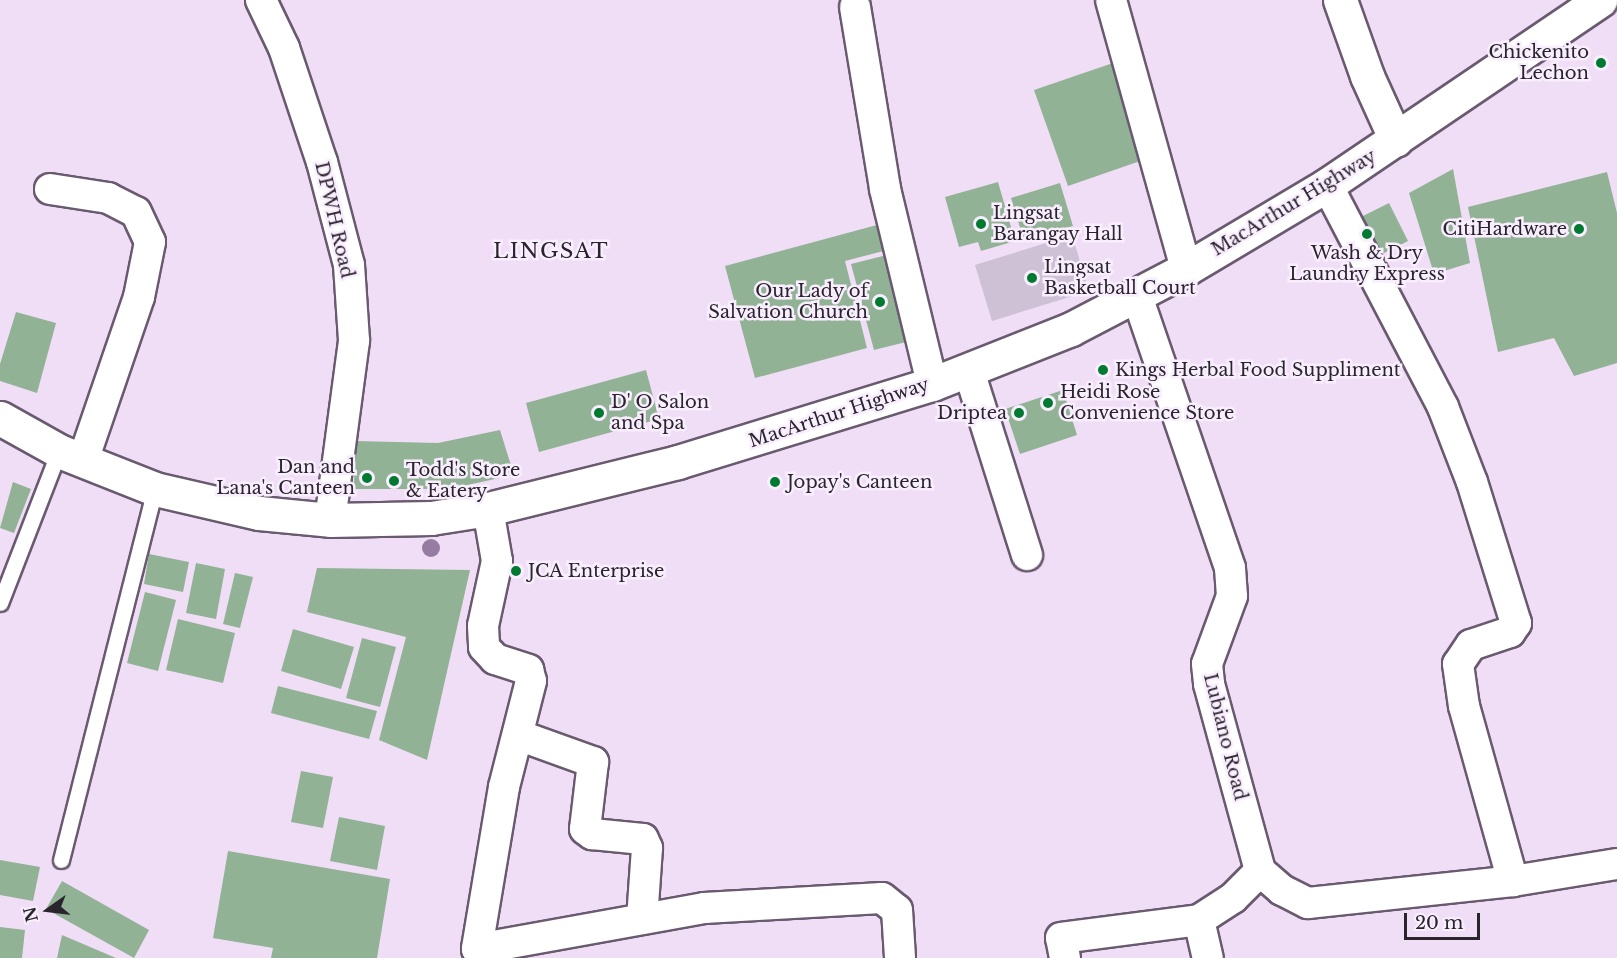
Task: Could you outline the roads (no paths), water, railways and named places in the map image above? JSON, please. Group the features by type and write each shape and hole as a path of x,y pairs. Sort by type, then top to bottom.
{"main road":[{"path":"1340,0 1367,76 1396,140"},
{"name":"MacArthur Highway","path":"0,418 71,456 155,489 259,513 330,520 431,518 488,509 750,442 969,371 1071,329 1137,296 1327,185 1600,0"}],"street":[{"name":"DPWH Road","path":"261,0 284,48 322,162 348,265 354,341 330,520"},
{"path":"1111,0 1186,269"},
{"path":"855,7 885,189 932,384"},
{"path":"1327,185 1443,407 1472,482 1514,614 1516,622 1510,632 1471,645 1458,664 1464,706 1513,881"},
{"path":"50,189 108,198 136,212 150,242 139,297 71,456"},
{"name":"Lubiano Road","path":"1137,296 1230,568 1232,596 1208,664 1209,684 1260,871"},
{"path":"969,371 1027,555"},
{"path":"488,509 497,561 483,626 484,647 495,658 528,670 531,681 504,788 477,954 704,908 882,898 897,910 900,958"},
{"path":"518,735 593,762 585,829 592,834 643,839 647,848 642,919"},
{"path":"1063,948 1199,920 1233,898 1260,871 1282,890 1308,903 1513,881 1617,864"},
{"path":"1199,920 1208,958"}],"lane":[{"path":"0,603 71,456"},
{"path":"61,861 155,489"}],"place":[{"name":"Chickenito Lechon","path":"1601,63"},
{"name":"Lingsat Barangay Hall","path":"981,224"},
{"name":"CitiHardware","path":"1579,229"},
{"name":"Wash & Dry Laundry Express","path":"1367,234"},
{"name":"Lingsat Basketball Court","path":"1032,278"},
{"name":"Our Lady of Salvation Church","path":"880,302"},
{"name":"Kings Herbal Food Suppliment","path":"1103,370"},
{"name":"Heidi Rose Convenience Store","path":"1048,403"},
{"name":"D' O Salon and Spa","path":"599,413"},
{"name":"Driptea","path":"1019,413"},
{"name":"Dan and Lana's Canteen","path":"367,478"},
{"name":"Todd's Store & Eatery","path":"394,481"},
{"name":"Jopay's Canteen","path":"775,482"},
{"name":"JCA Enterprise","path":"516,571"}],"district":[{"name":"LINGSAT","path":"551,251"}]}
